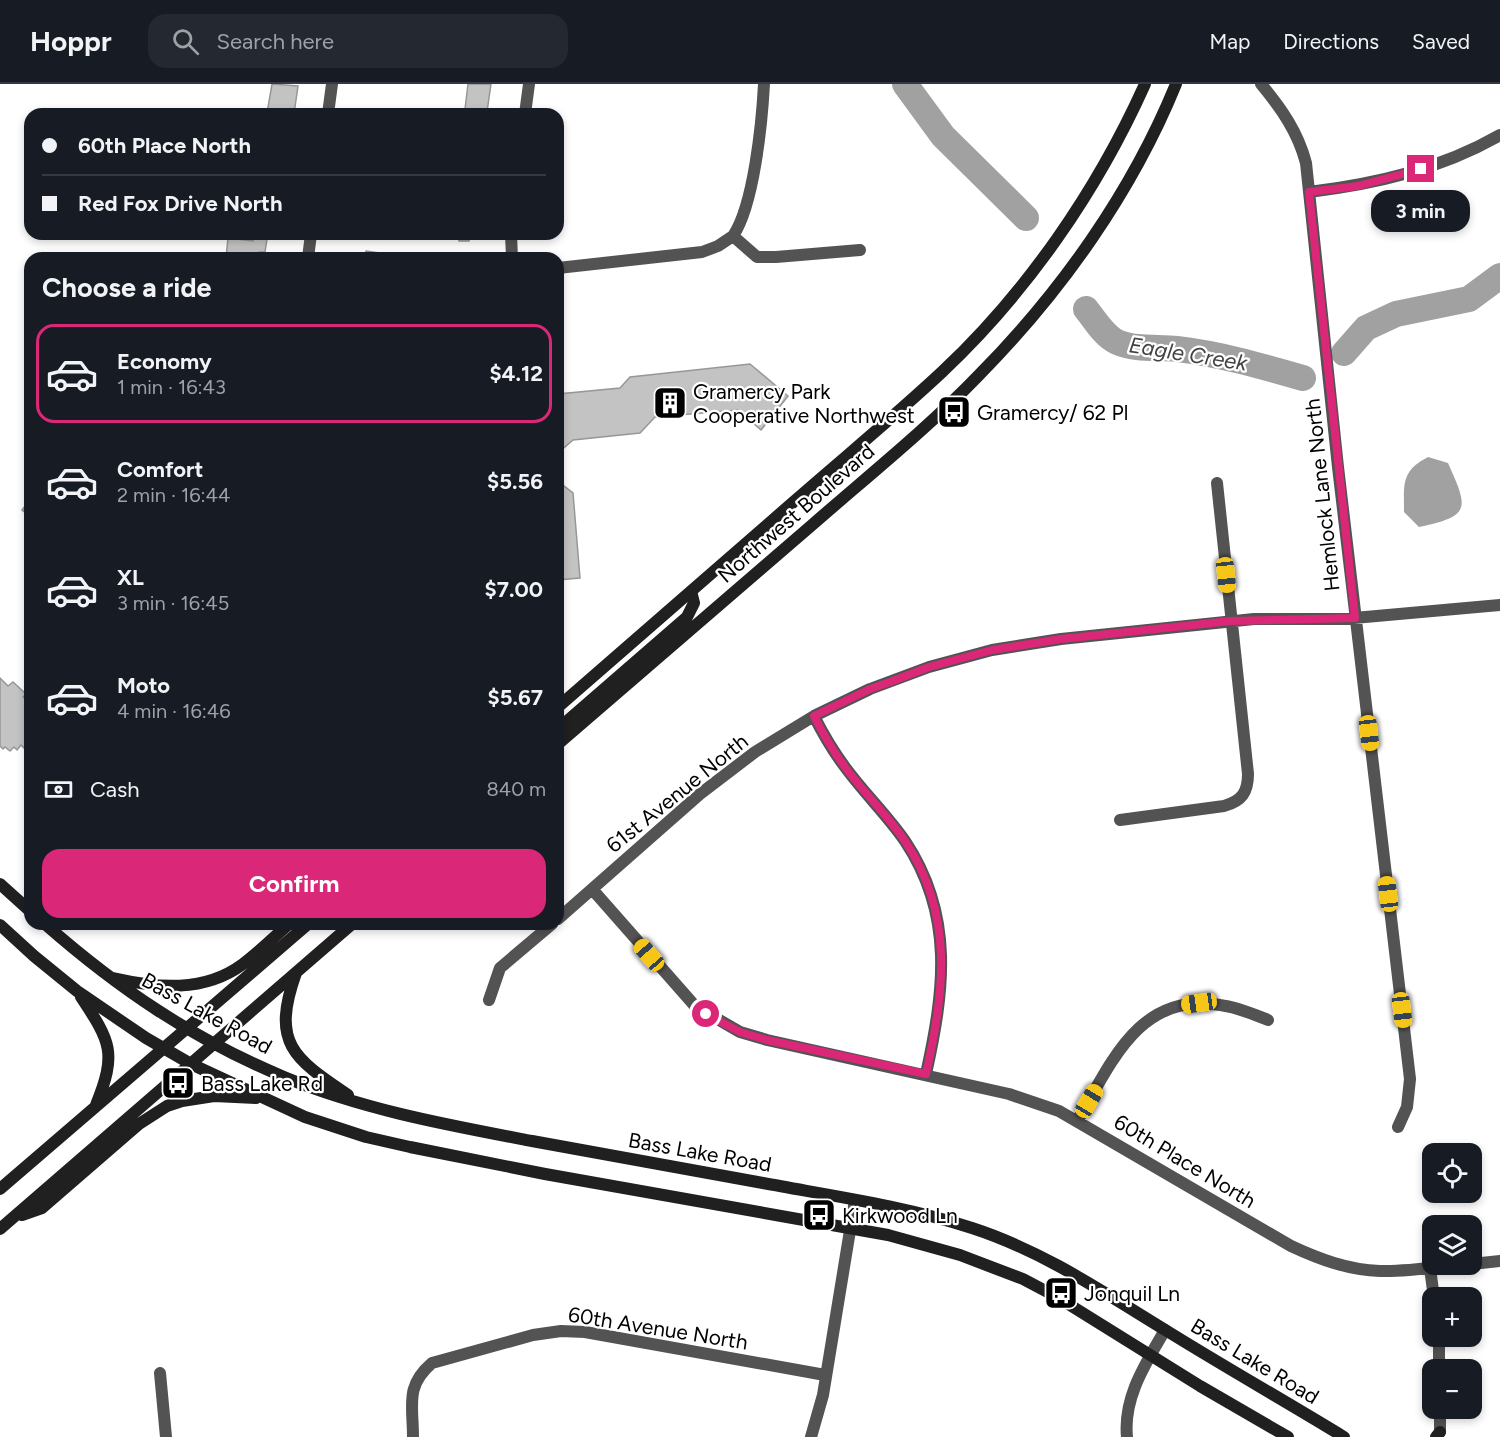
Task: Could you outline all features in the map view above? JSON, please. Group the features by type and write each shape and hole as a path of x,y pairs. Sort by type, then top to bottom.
{"main road":[{"name":"Northwest Boulevard","path":"564,702 942,372 997,314 1026,279 1075,211 1119,137 1145,84"},
{"name":"Northwest Boulevard","path":"564,739 914,436 979,376 1015,337 1060,282 1108,213 1141,157 1176,84"},
{"path":"564,724 687,617 694,603 691,591"},
{"path":"0,884 24,906"},
{"path":"0,925 77,991 165,1048 191,1064 305,1116 353,1133 410,1147 533,1172 850,1228 927,1245 1023,1279 1057,1297 1288,1437"},
{"name":"Bass Lake Road","path":"52,930 108,977 186,1029 284,1077 361,1104 478,1131 932,1216 1004,1239 1038,1254 1095,1286 1344,1437"},
{"path":"108,977 165,987 188,985 212,979 242,965 283,930"},
{"path":"0,1189 301,930"},
{"path":"0,1229 345,930"},
{"path":"297,971 286,1009 289,1042 301,1061 361,1104"},
{"path":"77,991 104,1034 108,1048 107,1078 95,1107"},
{"path":"12,1218 42,1208 139,1124 166,1106 214,1096 263,1098"}],"street":[{"path":"329,108 332,84"},
{"path":"526,108 529,84"},
{"path":"564,267 702,252 718,246 733,236 740,226 747,202 760,136 764,84"},
{"name":"Hemlock Lane North","path":"1261,84 1285,116 1301,144 1306,163 1355,618 1410,1078 1407,1107 1398,1127"},
{"path":"1309,192 1358,186 1404,174 1453,159 1500,135"},
{"path":"733,236 757,257 860,250"},
{"path":"1120,820 1224,806 1237,802 1248,787 1217,483"},
{"name":"61st Avenue North","path":"564,914 709,787 755,752 814,716 870,689 929,667 992,650 1061,639 1231,621 1355,618 1500,605"},
{"path":"814,716 844,767 905,842 925,876 941,947 942,983 926,1074"},
{"name":"60th Place North","path":"592,889 695,1006 717,1021 740,1032 1034,1101 1078,1120 1291,1246 1318,1258 1348,1267 1379,1271 1422,1268"},
{"path":"489,1000 500,968 545,930"},
{"path":"1078,1120 1122,1046 1137,1028 1155,1016 1175,1006 1199,1003 1221,1005 1269,1020"},
{"path":"811,1437 823,1395 855,1200"},
{"path":"1482,1263 1500,1261"},
{"path":"1127,1437 1125,1423 1129,1402 1165,1330"},
{"name":"60th Avenue North","path":"413,1437 414,1386 419,1374 432,1363 446,1358 533,1335 561,1331 603,1335 825,1375"},
{"path":"160,1373 166,1437"},
{"path":"1439,1436 1440,1419"}],"shaded area":[{"path":"1428,457 1448,463 1462,500 1461,508 1449,519 1419,527 1404,512 1404,486 1413,468"}],"building":[{"path":"272,84 298,86 295,108 268,108"},
{"path":"468,84 491,84 488,108 465,108"},
{"path":"228,240 267,240 265,252 227,252"},
{"name":"Gramercy Park Cooperative Northwest","path":"750,364 788,396 761,430 738,410 655,417 640,433 573,440 564,448 564,393 620,388 630,377"},
{"path":"564,486 573,493 580,578 564,579"},
{"path":"0,678 8,686 13,682 24,692 24,748 21,745 17,750 14,747 10,751 0,746"}],"waterway":[{"name":"Eagle Creek","path":"905,84 943,136 1026,218"},
{"name":"Eagle Creek","path":"1344,353 1366,328 1396,314 1469,299 1500,276"},
{"name":"Eagle Creek","path":"1086,309 1108,336 1124,345 1209,354 1303,378"}],"place":[{"name":"Gramercy Park Cooperative Northwest","path":"670,403"},
{"name":"Gramercy/ 62 Pl","path":"954,412"},
{"name":"Bass Lake Rd","path":"178,1083"},
{"name":"Kirkwood Ln","path":"819,1215"},
{"name":"Jonquil Ln","path":"1061,1293"}],"route":[{"path":"706,1014 740,1032 767,1040 926,1074 942,983 941,947 925,876 905,842 844,767 814,716 870,689 929,667 992,650 1061,639 1231,621 1355,618 1309,192 1358,186 1421,169"}]}
